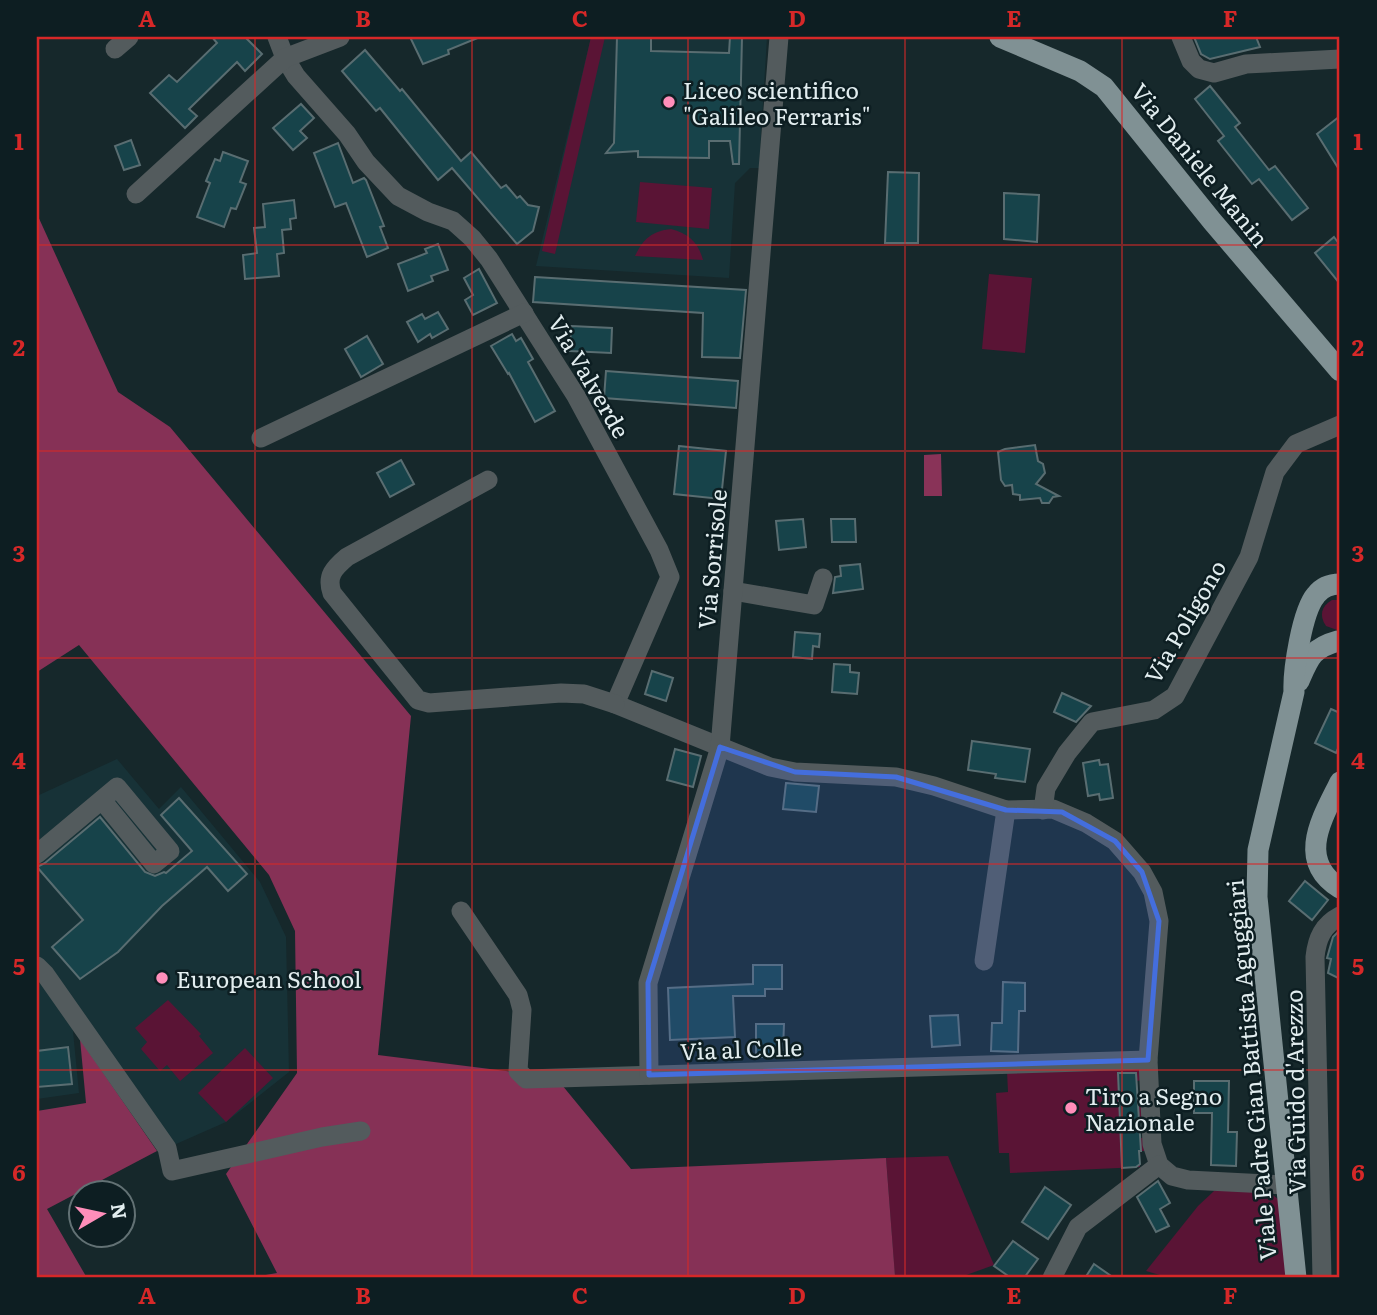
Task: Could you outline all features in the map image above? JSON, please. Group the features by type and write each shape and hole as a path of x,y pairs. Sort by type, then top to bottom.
{"main road":[{"name":"Via Daniele Manin","path":"1000,37 1080,71 1104,87 1338,371"},
{"name":"Viale Padre Gian Battista Aguggiari","path":"1296,1278 1256,876 1258,850 1294,692 1298,649 1317,593 1338,581"},
{"name":"Viale Padre Gian Battista Aguggiari","path":"1309,611 1314,629 1321,636 1339,641"},
{"name":"Viale Padre Gian Battista Aguggiari","path":"1294,692 1316,650 1339,641"},
{"path":"1340,782 1319,825 1316,850 1317,862 1322,872 1340,888"}],"street":[{"name":"Via Valverde","path":"277,37 296,76 348,134 366,162 398,196 428,212 453,221 472,238 489,259 576,396 659,550 670,577 615,704"},
{"path":"136,194 285,58 341,37"},
{"name":"Via Sorrisole","path":"649,1075 648,983 720,747 779,37"},
{"path":"1181,37 1191,61 1199,69 1214,72 1246,64 1340,59"},
{"path":"261,438 524,313"},
{"name":"Via Poligono","path":"1043,810 1046,788 1067,752 1092,722 1154,710 1175,696 1249,557 1275,472 1296,444 1340,425"},
{"path":"488,480 347,556 330,575 332,593 418,701 429,703 561,693 584,694 771,767 795,772 896,777 934,786 1006,810 1062,812 1086,822 1115,842 1142,872 1153,892 1159,921 1148,1060 1152,1144 1159,1164 1172,1176 1188,1180 1286,1185"},
{"path":"733,591 814,606 823,578"},
{"path":"37,854 102,800"},
{"path":"984,961 1006,810"},
{"name":"Via al Colle","path":"461,911 518,995 522,1010 518,1071 526,1079 1148,1060"},
{"name":"Via Guido d'Arezzo","path":"1322,1278 1315,957 1322,931 1340,916"},
{"path":"37,966 167,1148 172,1171 322,1137 361,1131"},
{"path":"1052,1278 1078,1227 1159,1164"}],"highlighted area":[{"path":"720,747 795,772 896,777 1006,810 1062,812 1115,841 1142,872 1159,921 1148,1060 649,1075 648,983"}],"shaded area":[{"name":"Liceo scientifico \"Galileo Ferraris\"","path":"591,37 767,37 759,168 750,168 735,183 729,278 536,266"},
{"path":"591,37 605,37 555,254 542,251"},
{"path":"640,182 712,188 709,229 636,222"},
{"path":"37,214 118,392 170,427 411,716 378,1055 513,1072 562,1085 631,1169 886,1158 895,1276 248,1278 277,1273 226,1174 297,1073 295,931 269,875 79,645 37,672"},
{"path":"671,229 692,240 703,260 635,256 649,237"},
{"path":"989,274 1032,278 1025,353 982,349"},
{"path":"941,454 942,496 924,496 924,455"},
{"path":"1332,600 1340,600 1340,631 1326,626 1322,619 1323,608"},
{"name":"European School","path":"117,759 159,809 181,787 260,882 286,937 289,1072 226,1122 167,1148 72,1021 79,1093 37,1099 37,796"},
{"path":"168,1000 201,1034 199,1036 213,1053 180,1081 167,1065 160,1071 141,1049 147,1042 135,1028"},
{"path":"80,1039 157,1151 106,1178 66,1178 66,1199 47,1209 66,1242 66,1248 70,1248 87,1278 37,1278 37,1111 86,1103"},
{"path":"245,1048 273,1078 226,1122 198,1093"},
{"name":"Tiro a Segno Nazionale","path":"1143,1066 1143,1080 1136,1081 1137,1093 1144,1093 1145,1122 1138,1123 1139,1138 1145,1138 1146,1151 1139,1151 1140,1167 1010,1173 1009,1153 999,1153 996,1093 1008,1092 1007,1071"},
{"path":"948,1156 994,1265 958,1278 895,1278 886,1158"},
{"path":"1267,1190 1279,1200 1287,1278 1170,1278 1146,1271 1198,1206 1214,1191"}],"building":[{"path":"212,37 245,37 262,54 245,71 237,62 189,109 197,116 185,128 150,93 169,75 177,82 217,43"},
{"path":"410,37 480,37 423,64"},
{"path":"617,37 651,37 651,51 729,53 730,37 742,37 739,164 733,164 730,141 709,141 709,158 638,157 638,151 606,153 614,143"},
{"path":"1194,37 1256,37 1260,47 1210,59 1201,54"},
{"path":"365,50 400,91 402,89 461,161 471,152 501,188 506,185 517,198 520,196 528,205 539,207 533,231 517,244 452,168 438,180 380,108 376,111 342,71"},
{"path":"1210,86 1240,123 1235,127 1269,170 1275,166 1308,208 1292,220 1259,179 1252,184 1218,141 1224,136 1195,99"},
{"path":"301,104 314,118 300,131 307,138 293,150 273,128"},
{"path":"1340,116 1340,171 1317,134"},
{"path":"131,140 140,165 124,170 115,146"},
{"path":"338,143 353,183 364,178 366,180 384,226 380,227 388,248 367,257 346,203 335,207 314,153"},
{"path":"223,152 248,161 240,182 246,184 236,209 231,208 224,227 197,217 210,183 206,181 215,159 220,161"},
{"path":"888,172 919,173 918,243 885,243"},
{"path":"1004,193 1039,195 1037,242 1004,239"},
{"path":"294,200 296,218 290,219 291,229 282,230 284,253 277,254 279,276 245,279 243,255 257,253 254,228 265,227 263,204"},
{"path":"1334,237 1340,245 1340,284 1315,253"},
{"path":"438,244 448,270 431,276 433,281 408,291 398,264 427,253 425,249"},
{"path":"479,269 497,303 473,315 465,300 473,295 464,278"},
{"path":"535,277 746,290 740,358 702,357 703,313 533,302"},
{"path":"438,312 448,329 432,338 430,334 418,342 407,322 422,314 425,319"},
{"path":"571,326 612,328 611,353 570,351"},
{"path":"512,334 516,341 521,338 533,359 528,362 555,411 535,422 491,346"},
{"path":"367,336 383,364 361,377 345,349"},
{"path":"606,371 738,381 736,408 604,398"},
{"path":"1035,445 1038,461 1043,464 1045,473 1036,484 1059,496 1053,497 1049,503 1042,503 1040,498 1020,500 1020,495 1013,494 1012,485 1005,486 1001,480 998,452"},
{"path":"679,446 726,451 721,499 674,494"},
{"path":"401,460 414,484 390,497 377,473"},
{"path":"803,519 806,547 779,550 776,521"},
{"path":"831,519 855,519 856,542 832,542"},
{"path":"860,564 863,589 833,593 835,577 841,576 840,566"},
{"path":"795,632 820,634 819,647 813,646 812,659 793,657"},
{"path":"834,664 850,665 850,672 859,673 857,694 832,692"},
{"path":"652,671 673,678 666,701 645,694"},
{"path":"1062,693 1091,706 1076,722 1054,712"},
{"path":"1331,709 1340,713 1340,744 1336,753 1315,743"},
{"path":"972,741 1030,749 1025,782 995,778 996,774 968,770"},
{"path":"675,749 701,756 693,787 667,780"},
{"path":"1099,760 1100,765 1108,764 1113,798 1100,800 1099,794 1088,796 1083,763"},
{"path":"786,783 819,786 816,812 783,809"},
{"path":"179,798 247,874 228,891 207,867 162,906 118,952 80,979 52,947 83,920 37,867 100,817 145,872 155,876 166,873 192,851 161,815"},
{"path":"1305,881 1328,900 1312,920 1289,901"},
{"path":"1340,930 1340,979 1328,973 1331,959 1327,958 1333,937"},
{"path":"753,965 782,965 782,989 765,989 765,996 733,996 735,1037 670,1040 668,988 753,984"},
{"path":"1003,982 1025,983 1025,1011 1019,1011 1018,1052 991,1051 992,1023 1002,1023"},
{"path":"958,1015 960,1045 932,1047 930,1016"},
{"path":"756,1024 784,1024 783,1050 774,1050 774,1057 756,1057"},
{"path":"68,1047 72,1084 37,1087 37,1051"},
{"path":"1118,1073 1136,1073 1141,1151 1140,1164 1136,1167 1122,1168"},
{"path":"1194,1081 1229,1081 1228,1132 1237,1132 1236,1166 1211,1165 1212,1113 1194,1113"},
{"path":"1158,1181 1170,1203 1160,1209 1169,1226 1156,1232 1137,1197"},
{"path":"1045,1187 1071,1205 1048,1239 1022,1222"},
{"path":"1013,1241 1038,1259 1024,1278 1011,1278 994,1266"},
{"path":"1094,1264 1114,1278 1085,1278"}],"place":[{"name":"Liceo scientifico \"Galileo Ferraris\"","path":"669,102"},
{"name":"European School","path":"162,978"},
{"name":"Tiro a Segno Nazionale","path":"1071,1108"}]}
